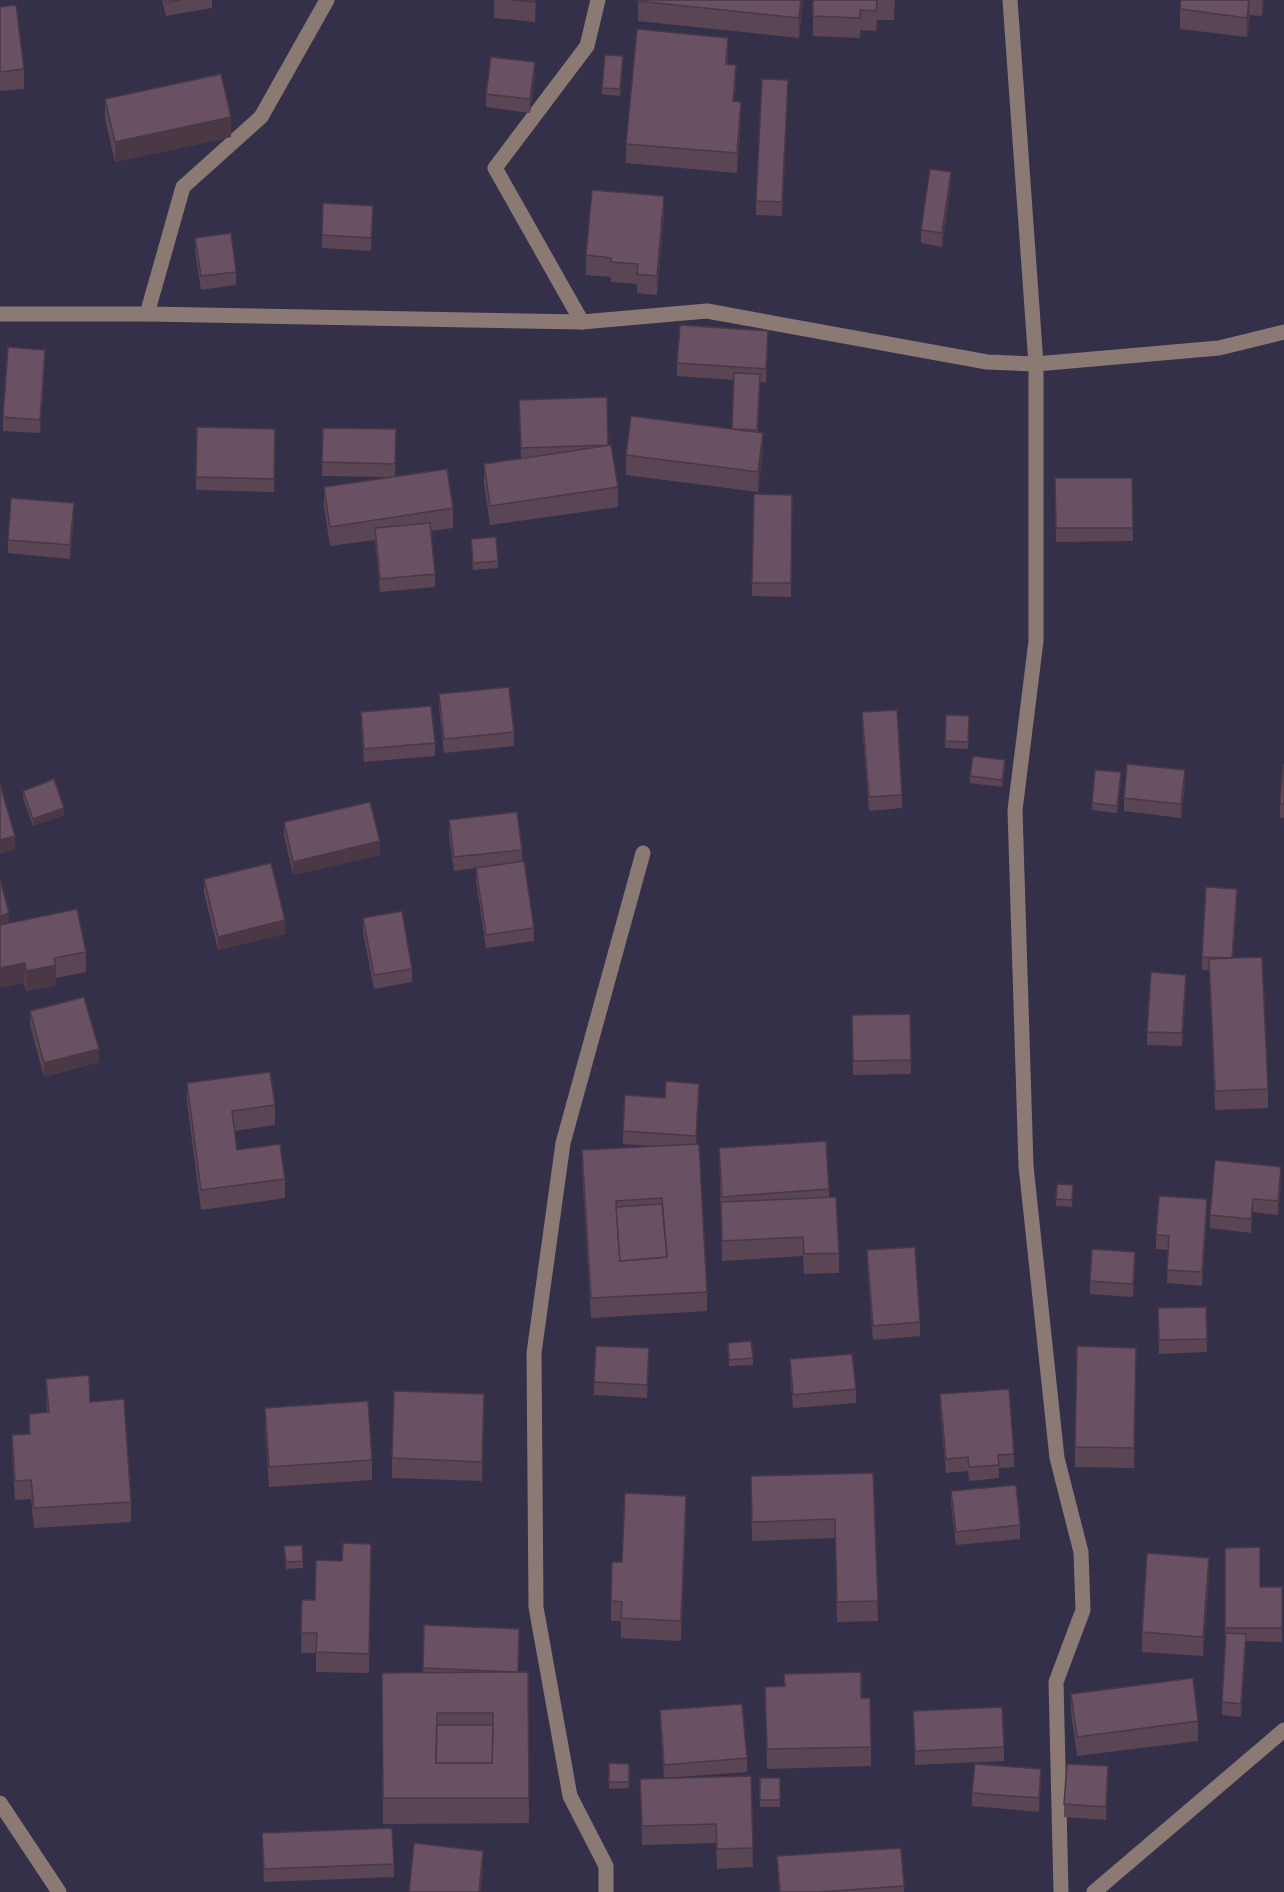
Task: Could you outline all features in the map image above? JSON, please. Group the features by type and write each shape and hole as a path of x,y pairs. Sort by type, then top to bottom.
{"street":[{"path":"147,314 183,187 261,117 327,0"},
{"path":"582,322 495,168 587,46 598,0"},
{"path":"1010,0 1036,364 1036,641 1015,810 1026,1166 1057,1458 1081,1552 1083,1610 1056,1682 1061,1892"},
{"path":"0,315 147,314 582,322 707,311 987,362 1036,364 1220,348 1284,332"},
{"path":"606,1892 606,1866 570,1796 536,1607 534,1353 563,1143 642,853"},
{"path":"1094,1892 1284,1730"},
{"path":"0,1803 59,1892"}],"building":[{"path":"165,0 181,0 166,3"},
{"path":"512,0 535,0 535,2"},
{"path":"638,0 801,0 799,18"},
{"path":"813,0 877,0 876,11 860,10 860,18 813,16"},
{"path":"1181,0 1249,0 1247,18 1180,9"},
{"path":"16,5 24,69 0,72 0,7"},
{"path":"637,29 728,38 726,64 736,65 733,101 741,102 737,153 626,144"},
{"path":"605,55 623,56 620,89 602,88"},
{"path":"491,57 535,62 530,99 486,94"},
{"path":"221,74 231,117 115,142 105,99"},
{"path":"762,79 788,80 782,202 756,201"},
{"path":"930,169 951,172 942,233 921,230"},
{"path":"592,190 664,196 657,276 637,274 638,264 611,262 611,258 586,255"},
{"path":"323,203 373,206 371,238 322,235"},
{"path":"231,233 236,272 201,276 195,238"},
{"path":"680,325 768,331 766,369 677,363"},
{"path":"8,347 45,350 40,420 3,417"},
{"path":"734,373 760,374 757,430 732,429"},
{"path":"607,397 608,445 521,448 519,400"},
{"path":"631,416 763,433 758,472 626,455"},
{"path":"197,427 275,429 274,479 196,477"},
{"path":"323,428 396,429 395,464 322,462"},
{"path":"611,445 618,487 490,506 484,464"},
{"path":"447,469 453,508 330,527 324,487"},
{"path":"1055,478 1132,478 1133,528 1056,528"},
{"path":"754,494 792,495 791,583 752,583"},
{"path":"11,498 74,503 70,545 8,540"},
{"path":"430,523 435,574 380,579 375,528"},
{"path":"496,537 498,561 473,563 471,539"},
{"path":"509,687 514,732 444,739 439,694"},
{"path":"431,706 435,743 364,749 361,712"},
{"path":"897,710 902,795 869,797 862,712"},
{"path":"946,715 969,716 968,742 945,741"},
{"path":"973,756 1005,760 1002,780 970,776"},
{"path":"1127,764 1185,770 1181,804 1124,798"},
{"path":"1283,765 1284,804 1280,804"},
{"path":"1095,770 1121,772 1117,806 1092,803"},
{"path":"54,779 64,808 33,819 23,791"},
{"path":"0,784 15,836 0,840"},
{"path":"370,802 380,841 293,862 284,822"},
{"path":"517,812 522,850 454,857 449,820"},
{"path":"524,861 534,928 486,935 476,868"},
{"path":"271,863 285,920 218,937 204,879"},
{"path":"0,879 9,913 0,916"},
{"path":"1206,887 1237,889 1232,958 1202,957"},
{"path":"77,909 86,952 54,958 56,965 26,971 25,963 0,968 0,925"},
{"path":"402,911 412,969 374,975 363,918"},
{"path":"1262,957 1268,1089 1215,1091 1209,959"},
{"path":"1151,972 1186,975 1182,1033 1147,1032"},
{"path":"84,997 99,1049 44,1063 30,1011"},
{"path":"910,1014 911,1060 853,1061 852,1015"},
{"path":"270,1072 275,1105 232,1111 237,1150 280,1144 285,1179 201,1190 187,1083"},
{"path":"666,1081 699,1084 696,1136 623,1131 625,1095 665,1098"},
{"path":"826,1141 829,1189 722,1197 719,1148"},
{"path":"699,1144 707,1292 591,1298 582,1150","holes":["662,1198 667,1257 620,1261 616,1201"]},
{"path":"1215,1160 1281,1167 1278,1201 1253,1199 1251,1219 1210,1215"},
{"path":"1057,1184 1073,1185 1072,1200 1056,1199"},
{"path":"1159,1196 1207,1199 1202,1272 1167,1270 1169,1236 1156,1235"},
{"path":"836,1197 839,1253 804,1254 803,1237 722,1241 721,1202"},
{"path":"662,1204 667,1257 620,1261 616,1207"},
{"path":"915,1247 920,1322 873,1326 867,1250"},
{"path":"1092,1249 1135,1252 1133,1284 1090,1281"},
{"path":"1206,1307 1207,1339 1159,1340 1158,1308"},
{"path":"751,1341 753,1358 729,1360 728,1343"},
{"path":"596,1346 649,1348 647,1385 594,1382"},
{"path":"1077,1346 1136,1348 1134,1448 1075,1447"},
{"path":"852,1354 856,1389 793,1395 790,1359"},
{"path":"89,1375 90,1402 124,1399 131,1502 34,1508 31,1480 15,1481 12,1435 30,1434 29,1414 49,1412 46,1379"},
{"path":"1009,1389 1014,1454 998,1455 999,1465 969,1467 968,1457 946,1459 940,1394"},
{"path":"394,1391 484,1394 482,1462 392,1458"},
{"path":"368,1401 372,1460 269,1467 265,1408"},
{"path":"873,1473 878,1601 837,1602 835,1519 752,1522 751,1476"},
{"path":"1016,1485 1020,1525 956,1532 951,1491"},
{"path":"625,1493 686,1496 681,1621 621,1618 622,1602 611,1601 612,1562 622,1562"},
{"path":"343,1543 371,1544 369,1654 316,1652 317,1633 301,1633 302,1600 315,1600 316,1560 342,1561"},
{"path":"302,1545 303,1561 286,1562 284,1546"},
{"path":"1260,1547 1260,1587 1282,1587 1282,1628 1225,1628 1225,1548"},
{"path":"1147,1553 1209,1558 1203,1637 1142,1632"},
{"path":"424,1625 519,1629 518,1672 423,1668"},
{"path":"1226,1633 1246,1634 1241,1704 1222,1702"},
{"path":"528,1672 529,1798 383,1798 382,1673","holes":["437,1713 493,1713 492,1763 436,1763"]},
{"path":"861,1672 861,1698 870,1698 871,1747 767,1749 765,1687 785,1686 784,1674"},
{"path":"1193,1678 1198,1721 1077,1737 1071,1694"},
{"path":"742,1704 747,1758 664,1765 660,1710"},
{"path":"1002,1707 1004,1747 915,1751 913,1711"},
{"path":"437,1725 493,1725 492,1763 436,1763"},
{"path":"609,1763 629,1764 629,1782 609,1782"},
{"path":"975,1764 1041,1769 1039,1798 972,1793"},
{"path":"1067,1764 1108,1766 1106,1807 1064,1804"},
{"path":"751,1776 753,1848 717,1849 716,1824 642,1826 640,1779"},
{"path":"760,1778 780,1778 780,1800 760,1800"},
{"path":"392,1828 394,1864 264,1869 262,1833"},
{"path":"414,1843 483,1851 479,1892 409,1892"},
{"path":"901,1848 904,1886 818,1892 780,1892 777,1856"}]}
